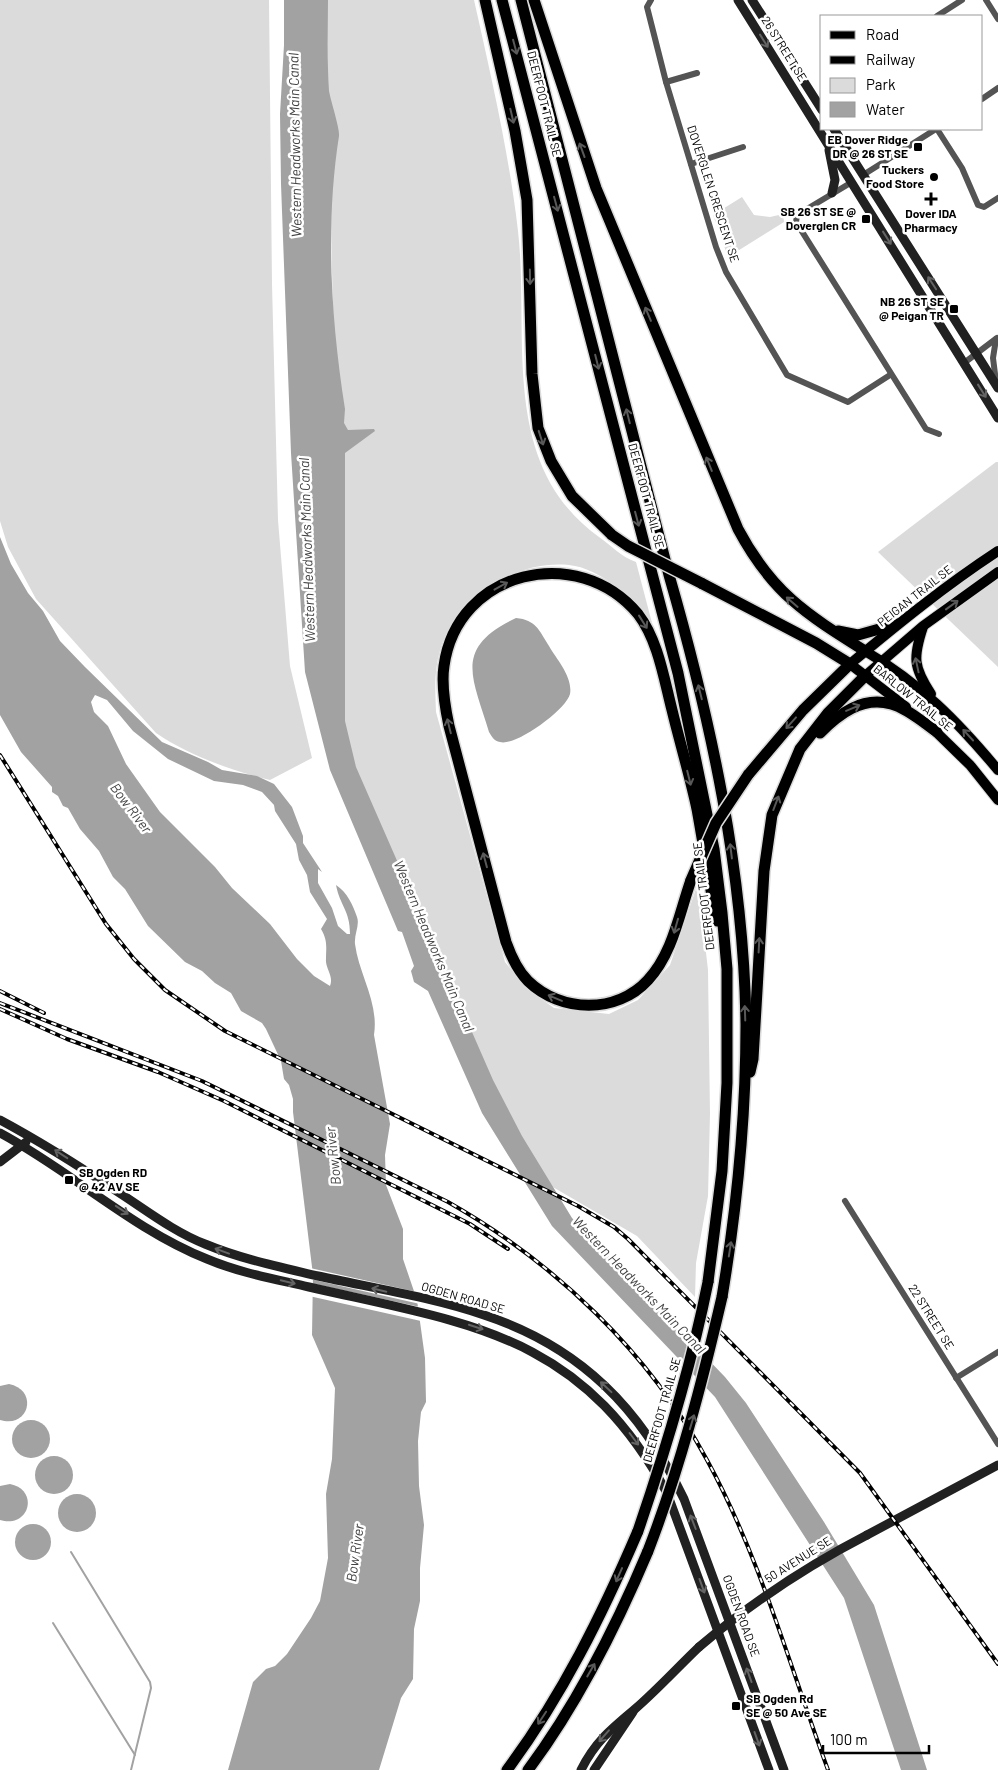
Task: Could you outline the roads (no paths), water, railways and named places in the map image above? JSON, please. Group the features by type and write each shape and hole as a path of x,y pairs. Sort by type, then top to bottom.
{"highway":[{"path":"485,0 515,131 527,200 532,374 538,428 551,461 572,496 612,535 628,546 816,643 850,664 797,716 748,775 716,823 691,880 675,931 657,969 641,986 620,1000 606,1004 570,1004 546,994 527,980 520,970 506,942 449,726 444,695 444,665 452,640 464,617 485,595 514,580 542,572 586,577 614,591 645,625 664,680 696,808 726,969"},
{"name":"DEERFOOT TRAIL SE","path":"502,0 678,673 714,849 722,913 726,969 726,1123 708,1282 696,1341 678,1408 638,1530 589,1638 547,1711 507,1770"},
{"name":"DEERFOOT TRAIL SE","path":"521,0 669,575 689,645 715,759 731,848 746,1024 740,1173 722,1297 696,1410 664,1510 632,1591 598,1658 554,1733 528,1770"},
{"path":"534,0 567,106 596,188 748,549 778,589 793,603 866,651"},
{"path":"832,630 858,635 897,624"},
{"path":"744,1098 753,1059 766,842 778,798 800,749 811,733 865,676"},
{"path":"794,766 820,732 835,718 863,703 893,704 938,732"}],"main road":[{"name":"PEIGAN TRAIL SE","path":"850,664 897,624 962,575 998,551"},
{"path":"980,584 988,573 998,565"},
{"path":"865,676 881,660 923,626 998,572"},
{"path":"923,626 915,650 915,660 920,678 936,701"},
{"name":"BARLOW TRAIL SE","path":"866,651 936,701 998,770"},
{"name":"BARLOW TRAIL SE","path":"850,664 938,732 970,765 998,800"}],"street":[{"name":"DOVERGLEN CRESCENT SE","path":"651,0 647,7 666,82 726,272 787,374 848,402 890,375"},
{"name":"26 STREET SE","path":"738,0 998,418"},
{"name":"26 STREET SE","path":"752,0 820,107"},
{"path":"939,15 962,0"},
{"path":"986,0 998,19"},
{"path":"666,82 697,73"},
{"path":"983,98 998,88"},
{"path":"835,130 997,386"},
{"path":"935,130 797,215 796,222 926,430 939,434"},
{"path":"938,130 962,168 978,205 984,207 998,198"},
{"path":"827,142 834,180 832,194"},
{"path":"691,164 743,147"},
{"path":"964,363 997,338"},
{"path":"997,338 993,358 997,386"},
{"name":"OGDEN ROAD SE","path":"0,1120 33,1137 153,1215 206,1245 254,1261 427,1300 493,1318 554,1346 581,1364 605,1385 640,1423 668,1466 684,1499 784,1770"},
{"name":"OGDEN ROAD SE","path":"0,1133 22,1145 158,1235 208,1260 248,1273 429,1315 498,1335 550,1361 601,1400 635,1440 667,1493 769,1770"},
{"path":"0,1162 33,1137"},
{"name":"22 STREET SE","path":"845,1201 998,1444"},
{"path":"956,1378 998,1352"},
{"name":"50 AVENUE SE","path":"581,1770 588,1755 604,1734 634,1709 700,1647 782,1584 828,1555 998,1465"},
{"name":"50 AVENUE SE","path":"594,1770 634,1709"}],"water":[{"name":"Western Headworks Main Canal","path":"284,0 328,0 329,91 339,136 332,204 333,307 345,409 344,423 348,430 374,429 375,431 345,453 345,721 356,767 493,1080 522,1136 572,1218 725,1377 746,1403 824,1522 874,1605 927,1770 901,1770 844,1598 715,1397 552,1226 482,1113 428,991 414,982 411,971 414,966 402,932 398,931 330,770 305,672 291,453 281,184 280,114 284,45"},
{"name":"Bow River","path":"0,537 11,564 28,593 43,611 60,641 162,742 222,770 257,776 274,784 292,807 303,836 303,843 322,872 318,869 318,883 332,908 338,926 347,934 350,934 347,913 336,885 346,895 358,920 355,944 374,1011 374,1035 390,1124 385,1155 386,1185 403,1229 403,1259 417,1300 425,1358 426,1402 421,1412 418,1441 419,1486 424,1525 420,1568 420,1601 414,1629 413,1679 401,1698 379,1770 228,1770 253,1682 266,1669 275,1666 287,1654 311,1618 320,1601 328,1558 326,1494 332,1459 335,1388 312,1335 313,1275 293,1099 289,1085 284,1079 281,1061 262,1023 241,1011 231,993 215,983 202,971 185,962 148,926 125,889 113,877 99,851 80,829 68,808 63,806 58,796 52,792 52,787 21,752 0,715","holes":["95,695 107,700 133,731 168,759 214,781 243,785 262,792 274,805 275,811 296,844 299,860 307,875 310,892 327,919 321,929 326,941 326,962 331,979 330,986 314,976 297,959 270,924 232,888 215,867 160,812 126,764 108,726 94,712 91,702"]},
{"path":"516,618 528,621 539,631 567,675 570,694 559,709 539,726 517,739 500,742 495,740 489,732 477,696 472,666 475,653 483,641 496,629"},
{"path":"9,1384 24,1393 27,1400 27,1408 18,1419 10,1421 0,1420 0,1386"},
{"path":"31,1420 38,1421 44,1426 49,1432 49,1446 44,1452 38,1457 31,1458 24,1457 18,1452 13,1446 12,1439 13,1432 18,1426 24,1421"},
{"path":"54,1456 61,1457 67,1462 72,1468 72,1482 67,1488 61,1493 54,1494 47,1493 41,1488 36,1482 35,1475 36,1468 41,1462 47,1457"},
{"path":"10,1484 25,1493 28,1500 27,1508 18,1519 10,1521 0,1520 0,1486"},
{"path":"77,1494 90,1500 96,1513 90,1526 77,1532 64,1526 58,1513 64,1500"},
{"path":"33,1524 40,1525 46,1529 50,1535 50,1549 46,1555 40,1559 33,1560 26,1559 20,1555 16,1549 15,1542 16,1535 20,1529 26,1525"}],"waterway":[{"path":"71,1552 150,1682 151,1688 131,1770"},
{"path":"53,1623 135,1755"}],"railway":[{"path":"0,755 106,924 134,959 165,990 225,1031 578,1206 614,1227 628,1239 860,1473 998,1664"},
{"path":"0,991 44,1013"},
{"path":"0,1003 202,1081 448,1202 525,1252 596,1313 628,1347 684,1420 726,1497 759,1574 828,1770"},
{"path":"0,1009 67,1039 158,1072 224,1101 470,1224 508,1249"}],"place":[{"name":"EB Dover Ridge DR @ 26 ST SE","path":"918,147"},
{"name":"Tuckers Food Store","path":"934,177"},
{"name":"Dover IDA Pharmacy","path":"931,199"},
{"name":"SB 26 ST SE @ Doverglen CR","path":"866,219"},
{"name":"NB 26 ST SE @ Peigan TR","path":"954,309"},
{"name":"SB Ogden RD @ 42 AV SE","path":"69,1180"},
{"name":"SB Ogden Rd SE @ 50 Ave SE","path":"736,1706"}]}
